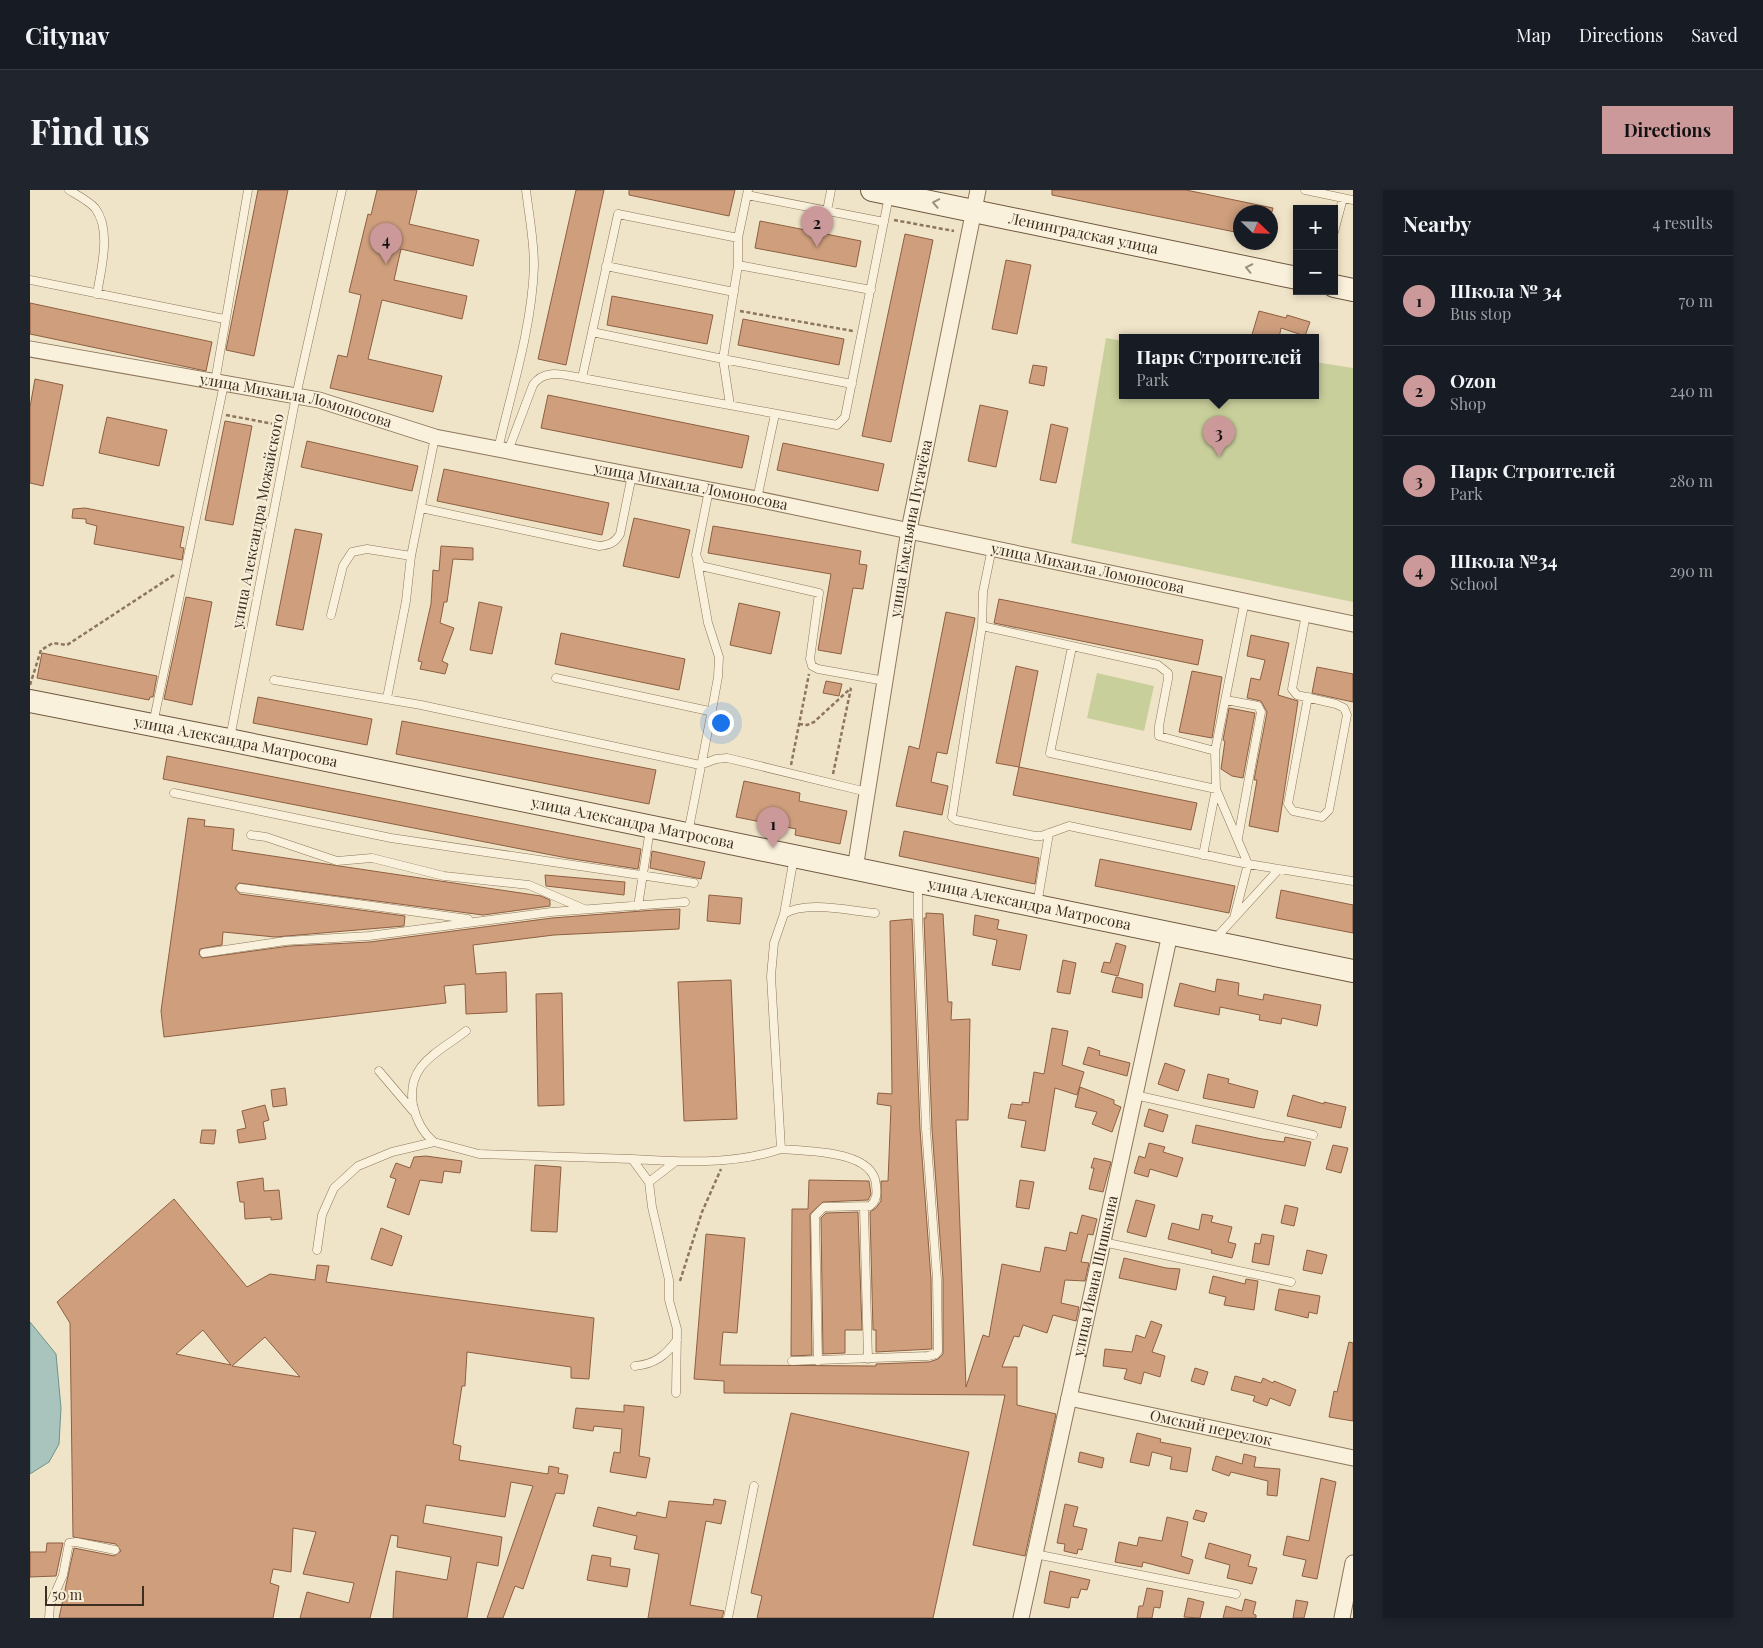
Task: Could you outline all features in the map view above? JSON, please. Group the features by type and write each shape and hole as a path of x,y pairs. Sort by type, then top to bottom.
{"street":[{"name":"Ленинградская улица","path":"881,192 976,200 1293,277"},
{"name":"улица Емельяна Пугачёва","path":"855,869 908,530 976,200"},
{"path":"1338,287 1353,290"},
{"name":"улица Михаила Ломоносова","path":"30,349 319,400 435,437 757,499 1353,624"},
{"name":"улица Александра Матросова","path":"30,702 229,740 1353,971"},
{"name":"улица Ивана Шишкина","path":"1021,1618 1170,934"},
{"name":"Омский переулок","path":"1069,1398 1353,1458"},
{"path":"1346,1614 1353,1563"}],"lane":[{"path":"69,190 94,207 101,222 102,261 97,294"},
{"path":"153,725 217,414 224,319 248,190"},
{"name":"улица Александра Можайского","path":"229,740 296,396 342,190"},
{"path":"503,450 533,286 532,232 526,190"},
{"path":"827,211 831,190"},
{"path":"1305,190 1353,200"},
{"path":"730,405 723,359 738,265 738,238 748,192 827,211 884,222"},
{"path":"503,450 537,379 548,373 774,414 840,424 845,417 884,222 881,192"},
{"path":"1338,217 1343,198"},
{"path":"582,378 618,214 738,238"},
{"path":"738,265 870,290"},
{"path":"606,266 734,292"},
{"path":"30,280 224,319"},
{"path":"592,332 852,384"},
{"path":"757,499 774,414"},
{"path":"387,698 409,584 411,556 435,437"},
{"path":"421,508 600,546 617,540 620,534 632,475"},
{"path":"688,835 718,677 719,657 704,608 698,561 698,542 709,490"},
{"path":"992,548 983,592 982,626 952,817 956,820 1035,836 1069,826 1248,864 1353,880"},
{"path":"330,615 343,566 352,552 367,549 411,556"},
{"path":"698,561 707,569 819,593 811,663 818,669 885,681"},
{"path":"1203,855 1216,788 1215,751 1245,600"},
{"path":"1306,614 1292,689 1297,694 1308,697 1341,706 1347,715 1329,810 1322,817 1293,811 1288,804 1308,697"},
{"path":"982,626 1164,668 1168,672 1168,680 1159,726 1159,736 1215,751"},
{"path":"1072,648 1050,753 1216,788"},
{"path":"556,678 707,708 711,715"},
{"path":"274,680 387,698 700,765 716,759 728,758 867,792"},
{"path":"1226,700 1258,706 1261,712 1238,839"},
{"path":"1216,788 1248,864 1234,918"},
{"path":"174,793 391,838 694,883"},
{"path":"638,906 650,827"},
{"path":"1037,906 1049,833"},
{"path":"251,835 266,837 337,861 372,858 444,876 529,885 586,910"},
{"path":"781,1149 771,976 774,943 784,914 794,856"},
{"path":"1212,942 1279,869"},
{"path":"792,1361 933,1355 936,1354 939,1346 937,1279 926,1129 918,882"},
{"path":"241,888 477,921"},
{"path":"204,953 285,941 369,936 477,921 685,902"},
{"path":"784,914 797,908 808,907 875,913"},
{"path":"415,1113 412,1088 416,1072 466,1031"},
{"path":"380,1071 415,1113 424,1132 434,1142"},
{"path":"1135,1096 1313,1135"},
{"path":"317,1250 318,1230 326,1201 334,1188 352,1170 365,1161 392,1152 434,1142 480,1154 676,1162 758,1157 781,1149 842,1155 854,1160 867,1169 876,1180 875,1200 870,1206 864,1208 824,1207 815,1216 818,1361"},
{"path":"632,1159 649,1182 652,1207 669,1280 669,1300 677,1329 676,1394"},
{"path":"649,1182 676,1162"},
{"path":"864,1208 868,1359"},
{"path":"1103,1242 1291,1282"},
{"path":"635,1366 649,1365 656,1362 677,1340"},
{"path":"728,1618 754,1486"},
{"path":"49,1618 50,1605 63,1575 69,1543 76,1542 115,1550"},
{"path":"1035,1554 1236,1594"}],"path":[{"path":"884,222 902,221 954,231"},
{"path":"731,310 862,332"},
{"path":"217,414 274,424"},
{"path":"30,686 41,650 53,643 67,645 185,568"},
{"path":"790,774 811,663"},
{"path":"799,724 807,726 814,722 863,677"},
{"path":"831,784 851,688"},
{"path":"678,1286 702,1212 726,1159"}],"green space":[{"path":"1106,338 1119,340 1119,399 1319,399 1319,363 1353,368 1353,602 1071,543"},
{"path":"1097,673 1154,686 1144,731 1087,718"}],"water":[{"path":"30,1322 56,1354 61,1408 59,1444 49,1462 30,1474"}],"building":[{"path":"258,190 288,190 254,356 226,350"},
{"path":"377,190 417,190 409,224 479,240 473,266 401,249 394,280 467,296 462,319 382,300 368,359 442,376 433,412 330,388 338,355 347,357 361,295 349,292 368,214 371,215"},
{"path":"576,190 604,190 566,365 538,359"},
{"path":"629,190 735,190 729,216 629,195"},
{"path":"1052,190 1186,190 1258,205 1233,205 1233,232 1052,195"},
{"path":"760,221 861,241 856,267 755,248"},
{"path":"905,234 933,240 891,442 862,436"},
{"path":"1006,260 1031,265 1017,334 992,329"},
{"path":"612,296 713,315 707,344 607,325"},
{"path":"30,303 212,342 206,371 30,334"},
{"path":"1259,311 1286,318 1287,315 1310,322 1306,334 1299,334 1281,328 1280,334 1252,334"},
{"path":"743,319 844,339 839,365 738,345"},
{"path":"1033,365 1047,367 1044,386 1029,383"},
{"path":"35,379 63,385 43,486 30,483 30,407"},
{"path":"548,395 749,436 742,468 541,428"},
{"path":"980,405 1008,411 996,467 968,461"},
{"path":"107,417 167,430 159,466 99,453"},
{"path":"225,421 252,426 233,525 205,520"},
{"path":"1051,424 1068,428 1056,483 1040,480"},
{"path":"307,441 418,466 412,491 301,467"},
{"path":"783,443 884,464 878,491 777,470"},
{"path":"444,469 609,503 602,535 437,501"},
{"path":"85,508 184,527 180,547 184,548 182,560 94,544 97,526 86,523 86,519 72,518 73,509"},
{"path":"634,518 690,530 679,578 623,566"},
{"path":"713,526 861,551 859,564 867,565 863,589 853,588 841,654 818,650 831,574 708,553"},
{"path":"295,529 322,534 303,630 276,625"},
{"path":"441,546 473,548 473,560 453,559 447,602 444,602 440,623 454,628 442,661 448,664 445,674 420,669 422,662 418,661 431,604 433,570 439,571"},
{"path":"186,597 212,602 192,705 164,699"},
{"path":"999,599 1203,640 1198,665 994,623"},
{"path":"479,602 502,607 492,654 470,650"},
{"path":"739,603 780,612 771,654 730,645"},
{"path":"946,612 975,618 947,754 937,752 931,782 948,786 942,815 896,806 909,746 919,749"},
{"path":"561,633 685,659 679,690 555,664"},
{"path":"1251,635 1289,643 1278,695 1298,701 1278,832 1249,826 1257,780 1254,780 1267,712 1261,701 1247,698 1251,678 1260,680 1265,660 1247,656"},
{"path":"42,653 157,676 153,697 150,697 149,700 37,678"},
{"path":"1016,666 1038,671 1019,767 996,763"},
{"path":"1317,667 1353,674 1353,702 1312,693"},
{"path":"1192,671 1222,677 1212,738 1179,732"},
{"path":"826,681 842,684 839,696 823,693"},
{"path":"258,697 372,719 367,745 253,723"},
{"path":"1229,708 1255,713 1243,778 1232,776 1221,769 1225,741 1223,740"},
{"path":"402,721 656,770 649,804 396,754"},
{"path":"167,756 641,849 638,869 567,858 163,779"},
{"path":"1019,767 1197,803 1191,830 1013,795"},
{"path":"744,781 800,793 799,801 847,811 840,844 795,835 796,829 736,817"},
{"path":"188,818 205,820 204,826 234,829 232,850 541,896 550,900 550,906 483,915 239,883 235,888 240,894 405,916 404,926 275,937 223,932 222,945 200,949 199,954 202,958 290,946 370,942 552,918 655,910 680,909 679,929 554,935 473,945 476,974 506,972 507,1012 466,1014 465,984 444,986 446,1003 164,1037 161,1011"},
{"path":"904,831 1039,858 1035,884 899,856"},
{"path":"652,851 705,862 701,879 650,868"},
{"path":"1100,859 1235,886 1229,913 1095,886"},
{"path":"545,875 625,882 624,895 546,886"},
{"path":"1281,890 1353,905 1353,933 1276,918"},
{"path":"709,895 742,898 740,924 707,921"},
{"path":"926,913 943,914 948,1002 952,1002 951,1020 970,1019 968,1120 956,1120 966,1387 983,1335 989,1337 1002,1264 1040,1272 1045,1247 1066,1251 1070,1232 1077,1234 1082,1215 1097,1219 1093,1235 1088,1234 1081,1262 1089,1263 1085,1281 1065,1280 1061,1303 1079,1307 1076,1321 1053,1315 1047,1333 1023,1325 1019,1337 1014,1336 1002,1367 1017,1367 1017,1405 1056,1414 1025,1556 973,1545 1005,1395 724,1393 724,1381 694,1379 706,1234 745,1238 737,1333 723,1332 720,1365 876,1366 876,1364 929,1362 938,1359 943,1354 943,1279 932,1129 924,918 926,918"},
{"path":"975,915 999,920 997,929 1027,935 1020,970 992,965 997,940 973,935"},
{"path":"912,919 920,1129 931,1279 932,1349 876,1352 876,1330 873,1330 870,1212 881,1201 881,1181 888,1181 891,1106 877,1104 878,1093 892,1094 890,921"},
{"path":"1116,943 1126,946 1118,976 1101,972 1104,962 1110,963"},
{"path":"1063,960 1076,963 1070,994 1057,992"},
{"path":"1116,977 1143,984 1142,998 1112,992"},
{"path":"1217,979 1239,983 1238,995 1263,1000 1264,994 1321,1005 1317,1026 1282,1018 1281,1024 1259,1020 1260,1015 1220,1007 1219,1015 1174,1006 1180,983 1215,992"},
{"path":"731,980 737,1119 684,1121 678,982"},
{"path":"562,993 564,1105 538,1106 536,994"},
{"path":"1052,1028 1068,1031 1062,1065 1084,1072 1077,1095 1055,1088 1045,1151 1021,1147 1026,1121 1008,1118 1011,1104 1022,1105 1022,1102 1029,1103 1034,1072 1044,1074"},
{"path":"1088,1047 1100,1051 1099,1055 1130,1063 1127,1076 1083,1064"},
{"path":"1165,1063 1185,1070 1178,1091 1158,1084"},
{"path":"1208,1074 1229,1079 1228,1083 1258,1091 1254,1108 1203,1098"},
{"path":"1080,1087 1114,1100 1114,1104 1121,1107 1112,1132 1092,1124 1097,1112 1075,1107"},
{"path":"285,1088 287,1105 273,1107 271,1090"},
{"path":"1293,1095 1324,1104 1324,1102 1346,1107 1341,1128 1287,1116"},
{"path":"265,1105 269,1120 263,1122 266,1139 239,1143 237,1130 246,1128 242,1111"},
{"path":"1149,1109 1168,1115 1163,1132 1144,1126"},
{"path":"1196,1125 1262,1139 1284,1142 1285,1137 1311,1142 1305,1166 1192,1143"},
{"path":"202,1130 216,1130 214,1144 200,1143"},
{"path":"1149,1143 1165,1147 1163,1152 1183,1158 1177,1177 1150,1169 1148,1177 1134,1173 1139,1156 1145,1158"},
{"path":"1333,1145 1348,1148 1341,1173 1326,1169"},
{"path":"426,1156 462,1161 460,1173 444,1171 442,1183 420,1180 409,1215 387,1207 396,1179 390,1177 396,1163 410,1168 414,1157"},
{"path":"1094,1158 1111,1162 1103,1192 1089,1189 1094,1168 1091,1168"},
{"path":"535,1165 561,1167 557,1232 531,1231"},
{"path":"263,1178 264,1191 279,1190 282,1219 271,1220 271,1217 245,1219 244,1202 240,1202 237,1182"},
{"path":"809,1180 869,1181 871,1194 868,1200 823,1202 810,1214 812,1355 791,1356 792,1209 808,1209"},
{"path":"1020,1180 1034,1182 1029,1209 1016,1207"},
{"path":"174,1199 247,1287 270,1274 315,1280 317,1265 329,1266 326,1282 594,1318 589,1379 571,1378 571,1367 467,1352 465,1386 462,1386 453,1444 461,1446 459,1460 548,1474 549,1466 559,1468 558,1473 568,1475 564,1494 556,1493 523,1589 515,1586 503,1618 487,1618 533,1486 511,1482 505,1517 426,1505 423,1523 502,1537 498,1566 477,1562 467,1618 393,1618 396,1571 447,1580 451,1557 397,1547 398,1536 391,1535 370,1618 300,1618 307,1592 349,1603 354,1583 303,1574 316,1532 293,1528 291,1572 273,1569 270,1583 279,1586 273,1618 59,1618 74,1548 114,1556 121,1551 116,1544 73,1537 70,1323 57,1302","holes":["203,1330 231,1365 176,1354","265,1337 300,1377 232,1366"]},
{"path":"1136,1200 1155,1205 1146,1237 1127,1232"},
{"path":"1285,1205 1298,1208 1294,1226 1281,1223"},
{"path":"858,1212 862,1330 845,1330 845,1353 823,1354 821,1218 826,1213"},
{"path":"1202,1214 1213,1216 1211,1222 1232,1227 1228,1242 1236,1244 1232,1258 1211,1253 1212,1250 1168,1239 1172,1223 1199,1230"},
{"path":"381,1228 402,1236 392,1266 371,1259"},
{"path":"1262,1234 1274,1236 1269,1265 1252,1262 1255,1243 1260,1244"},
{"path":"1307,1250 1327,1255 1322,1274 1303,1270"},
{"path":"1124,1258 1166,1268 1180,1269 1176,1290 1119,1278"},
{"path":"1213,1276 1245,1284 1246,1279 1258,1281 1254,1310 1224,1305 1226,1297 1209,1293"},
{"path":"1279,1289 1320,1296 1317,1314 1309,1312 1308,1318 1275,1310"},
{"path":"1151,1321 1162,1325 1152,1352 1165,1356 1160,1377 1144,1372 1141,1384 1124,1379 1127,1369 1103,1366 1105,1349 1132,1352 1136,1335 1145,1338"},
{"path":"1349,1342 1353,1343 1353,1421 1329,1417 1334,1391 1337,1392"},
{"path":"1195,1368 1208,1372 1204,1385 1191,1381"},
{"path":"1235,1376 1261,1383 1263,1378 1296,1390 1290,1406 1270,1398 1267,1406 1253,1401 1255,1396 1231,1390"},
{"path":"624,1405 644,1407 639,1456 650,1458 646,1478 610,1472 614,1452 620,1453 622,1429 594,1426 593,1431 573,1428 576,1408 624,1412"},
{"path":"791,1413 969,1452 933,1618 757,1618 762,1596 751,1593"},
{"path":"1137,1433 1161,1439 1160,1442 1191,1448 1187,1472 1170,1469 1172,1457 1152,1452 1149,1466 1130,1462"},
{"path":"1080,1452 1104,1458 1102,1468 1078,1462"},
{"path":"1244,1454 1256,1457 1254,1467 1280,1469 1277,1496 1267,1495 1268,1481 1231,1472 1229,1476 1212,1470 1216,1456 1242,1464"},
{"path":"1321,1478 1336,1482 1317,1579 1302,1576 1306,1560 1283,1555 1287,1536 1309,1541"},
{"path":"714,1499 726,1501 721,1524 706,1521 690,1605 724,1611 722,1618 648,1618 659,1554 634,1549 637,1536 593,1526 598,1507 636,1516 637,1512 666,1518 669,1501 713,1505"},
{"path":"1065,1504 1078,1507 1073,1526 1087,1529 1082,1550 1078,1549 1077,1554 1064,1551 1065,1544 1057,1543"},
{"path":"1196,1510 1207,1513 1204,1522 1193,1519"},
{"path":"1167,1517 1188,1522 1181,1556 1193,1560 1189,1574 1143,1562 1142,1567 1115,1562 1119,1542 1137,1546 1139,1537 1162,1541"},
{"path":"47,1543 63,1543 56,1576 30,1577 30,1552 46,1552"},
{"path":"1209,1543 1251,1555 1248,1566 1257,1568 1252,1584 1227,1578 1230,1565 1205,1558"},
{"path":"592,1555 611,1558 610,1566 630,1569 627,1587 587,1580"},
{"path":"1050,1571 1090,1580 1087,1590 1081,1589 1078,1598 1071,1597 1069,1608 1044,1603"},
{"path":"1147,1588 1163,1591 1160,1608 1154,1607 1152,1618 1137,1618 1139,1606 1143,1606"},
{"path":"1188,1598 1204,1602 1200,1618 1184,1617"},
{"path":"1245,1599 1256,1602 1253,1614 1256,1615 1256,1618 1223,1618 1226,1606 1242,1611"},
{"path":"1296,1600 1308,1602 1304,1618 1293,1618"}],"place":[{"name":"Ozon","path":"817,247"},
{"name":"Школа №34","path":"386,264"},
{"name":"Парк Строителей","path":"1219,457"},
{"name":"Школа № 34","path":"773,848"}]}
